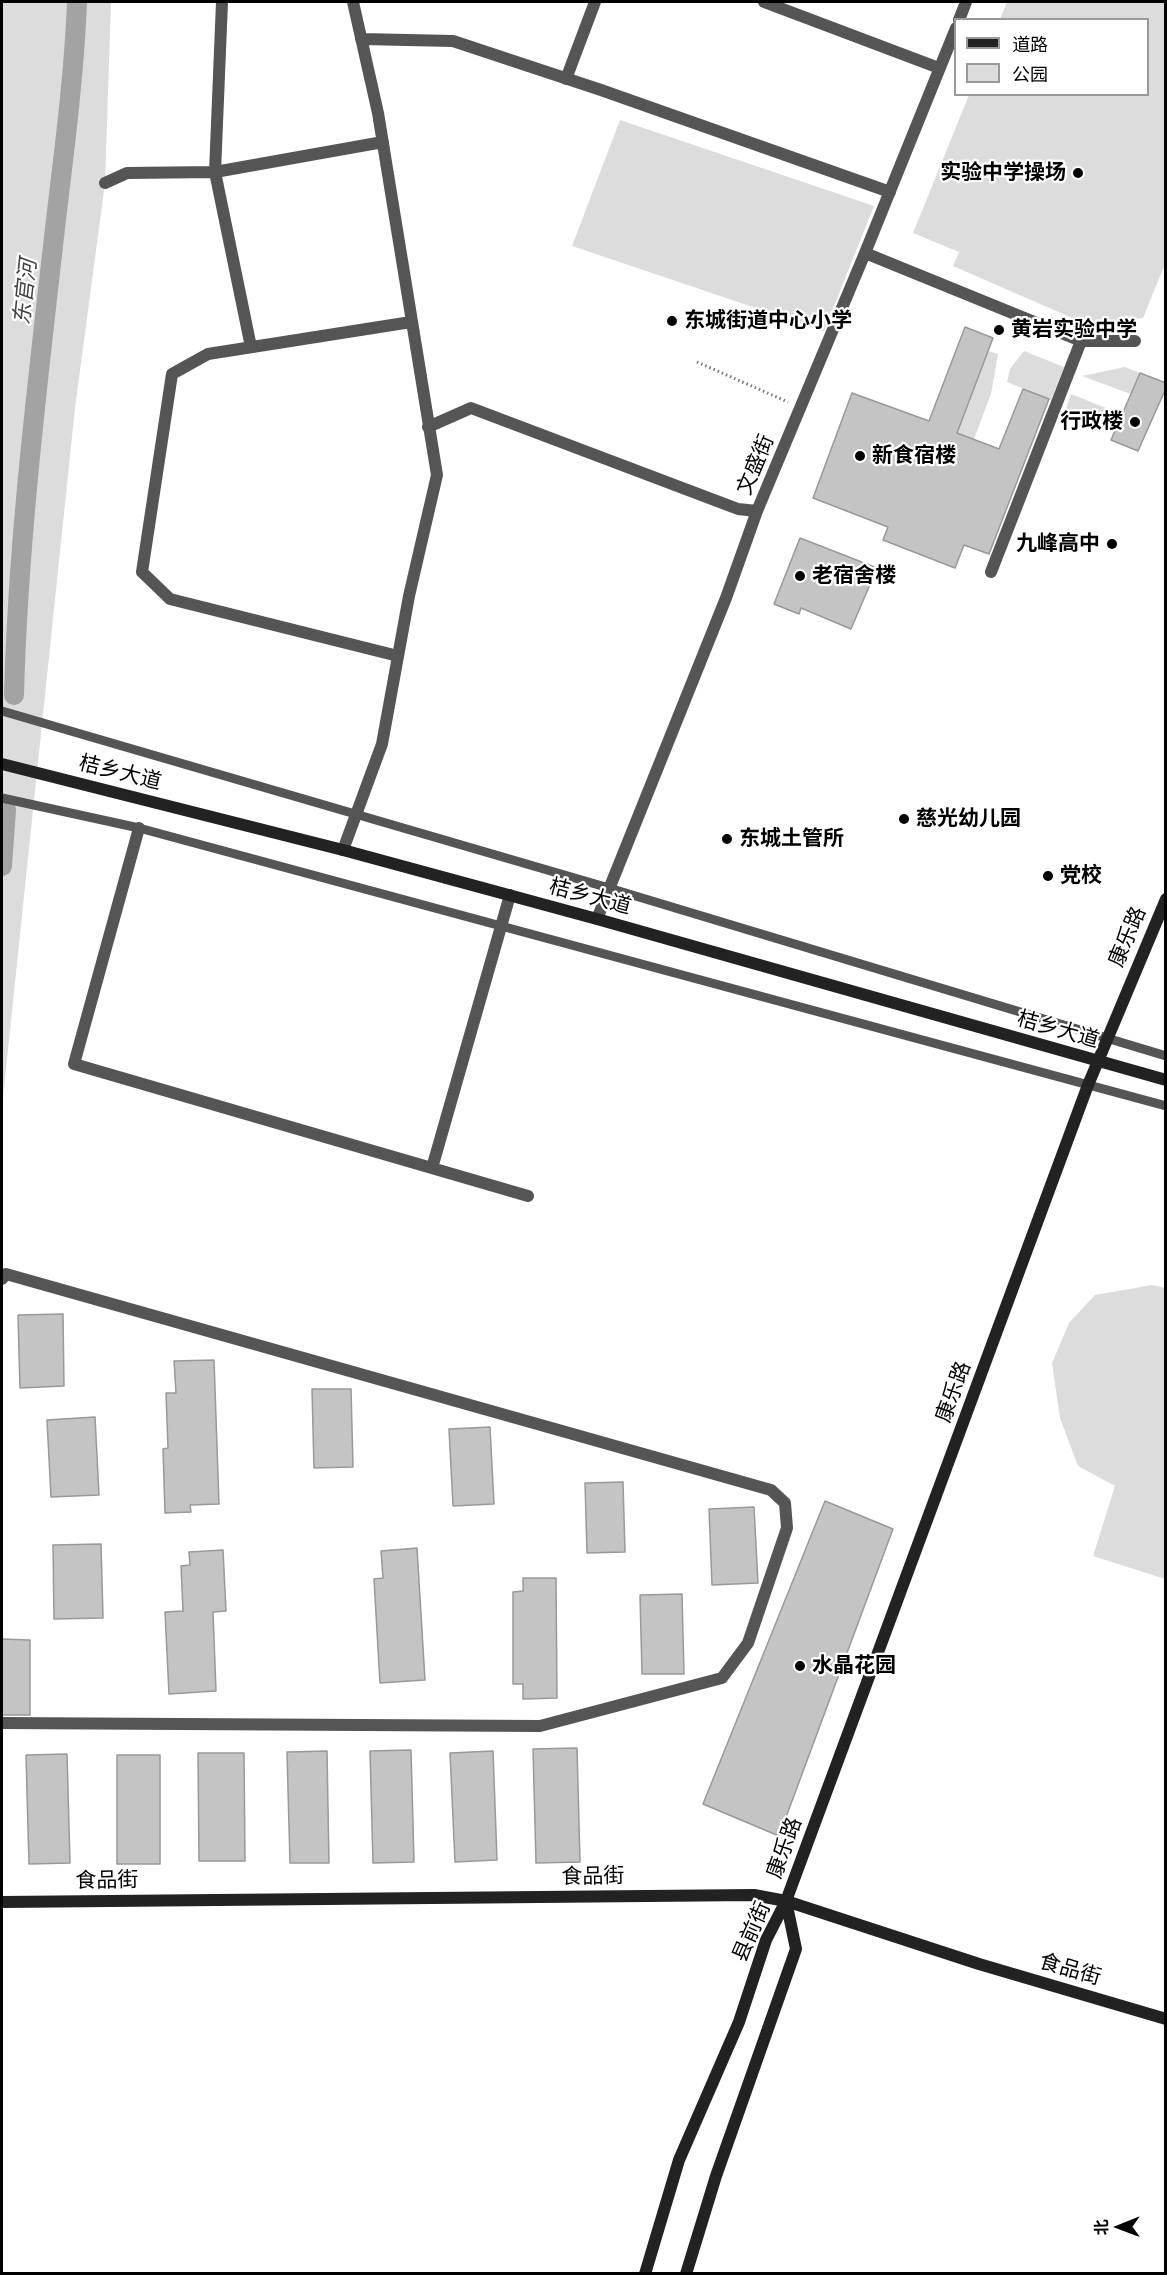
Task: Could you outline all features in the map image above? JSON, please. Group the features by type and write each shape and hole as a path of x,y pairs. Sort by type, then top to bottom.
{"street":[{"path":"222,2 215,172 251,347"},
{"path":"343,850 382,744 409,596 437,475 383,142 353,2"},
{"path":"566,79 595,2"},
{"path":"764,2 939,68"},
{"path":"960,18 966,2"},
{"name":"文盛街","path":"597,919 726,598 757,512 954,33"},
{"path":"361,39 453,41 890,192"},
{"path":"105,183 128,173 215,172 383,142"},
{"path":"865,253 1081,341 1135,341"},
{"path":"398,656 170,599 142,572 172,374 208,354 411,322"},
{"path":"991,572 1081,341"},
{"path":"428,427 471,408 738,508 757,512"},
{"name":"桔乡大道","path":"2,764 343,850 510,895 1166,1080"},
{"path":"139,828 74,1064 528,1196"},
{"path":"432,1168 510,895"},
{"name":"康乐路","path":"786,1901 1088,1085 1166,899"},
{"path":"2,1279 6,1274 771,1490 784,1503 788,1528 748,1643 722,1678 540,1726 2,1723"},
{"name":"食品街","path":"2,1902 754,1895 786,1901 979,1964 1166,2019"},
{"name":"县前街","path":"645,2274 680,2160 739,2022 766,1940 786,1901"},
{"name":"县前街","path":"686,2274 716,2176 796,1949 786,1901"}],"lane":[{"path":"2,711 609,888 1106,1040 1166,1056"},
{"path":"2,798 139,828 1166,1106"}],"path":[{"path":"697,362 801,407"}],"green space":[{"path":"2,2 111,2 105,183 75,408 2,1107"},
{"name":"实验中学操场","path":"1007,2 1165,2 1165,264 1143,318 1086,324 953,266 959,252 913,233 969,96 1149,96 1149,18 1000,18"},
{"path":"620,120 874,206 824,331 572,246"},
{"path":"988,351 998,354 991,394 974,439 957,433"},
{"path":"1024,351 1064,367 1051,400 1007,382 1010,369"},
{"path":"1125,367 1140,373 1131,394 1082,376"},
{"path":"1071,394 1111,410 1103,430 1064,414"},
{"path":"1152,1285 1166,1288 1165,1579 1093,1556 1115,1486 1078,1466 1060,1418 1052,1363 1069,1323 1095,1295"}],"building":[{"path":"965,327 993,338 957,433 999,449 1023,389 1049,399 989,554 964,545 955,568 883,540 888,527 813,498 852,393 929,421"},
{"name":"行政楼","path":"1140,373 1166,383 1166,388 1138,451 1111,440"},
{"path":"800,538 877,568 851,629 801,608 799,614 774,604"},
{"path":"63,1314 64,1386 20,1388 18,1315"},
{"path":"214,1360 219,1504 190,1505 191,1512 165,1513 163,1449 168,1448 166,1393 176,1393 174,1361"},
{"path":"312,1389 351,1389 353,1467 314,1468"},
{"path":"95,1417 99,1495 51,1497 47,1420"},
{"path":"490,1427 494,1504 453,1506 449,1429"},
{"path":"623,1482 625,1552 587,1553 585,1483"},
{"name":"水晶花园","path":"825,1501 893,1529 779,1836 703,1804"},
{"path":"754,1507 758,1583 712,1585 709,1509"},
{"path":"101,1544 103,1618 54,1619 53,1545"},
{"path":"417,1548 425,1680 380,1683 374,1579 383,1578 381,1551"},
{"path":"223,1550 226,1611 213,1612 216,1691 169,1694 165,1612 183,1611 181,1566 190,1565 189,1552"},
{"path":"523,1578 556,1578 557,1698 523,1699 523,1684 513,1684 513,1592 523,1591"},
{"path":"682,1594 684,1674 642,1674 640,1595"},
{"path":"2,1639 30,1640 30,1715 2,1715"},
{"path":"577,1748 580,1862 536,1863 533,1749"},
{"path":"411,1750 414,1862 373,1863 370,1751"},
{"path":"327,1751 329,1863 290,1863 287,1752"},
{"path":"493,1751 497,1860 455,1862 450,1753"},
{"path":"198,1753 244,1753 245,1861 199,1861"},
{"path":"67,1754 70,1863 29,1864 26,1755"},
{"path":"117,1755 160,1755 160,1864 117,1864"}],"waterway":[{"name":"东官河","path":"14,695 29,466 68,120 77,2"},
{"name":"东官河","path":"2,866 6,810"}],"place":[{"name":"实验中学操场","path":"1078,173"},
{"name":"东城街道中心小学","path":"672,321"},
{"name":"黄岩实验中学","path":"999,330"},
{"name":"行政楼","path":"1135,422"},
{"name":"新食宿楼","path":"860,456"},
{"name":"九峰高中","path":"1112,544"},
{"name":"老宿舍楼","path":"800,576"},
{"name":"慈光幼儿园","path":"904,819"},
{"name":"东城土管所","path":"727,839"},
{"name":"党校","path":"1048,876"},
{"name":"水晶花园","path":"800,1666"}]}
